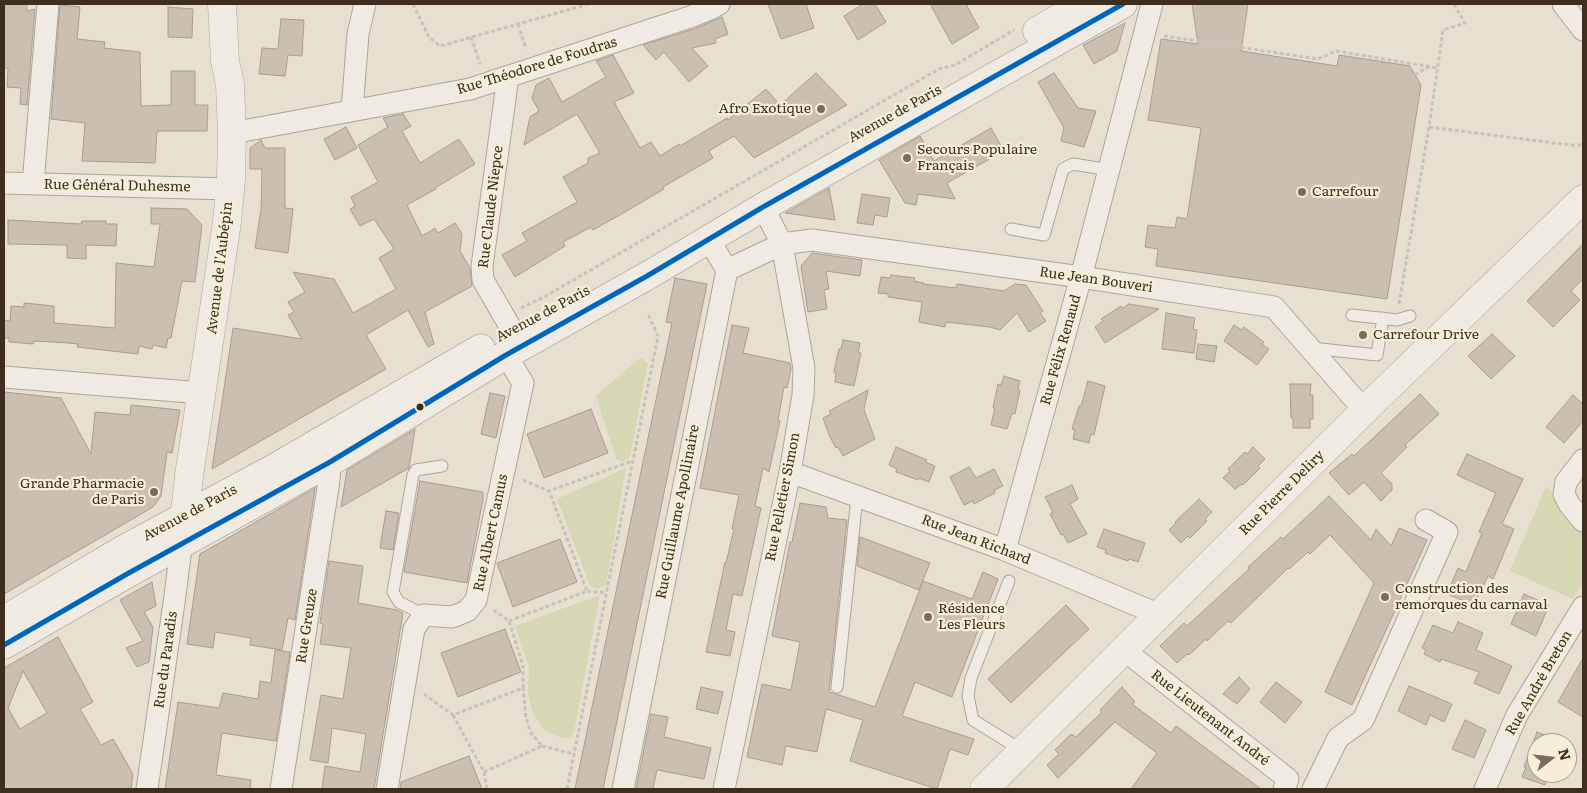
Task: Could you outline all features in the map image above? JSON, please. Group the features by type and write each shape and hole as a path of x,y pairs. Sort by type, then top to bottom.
{"main road":[{"name":"Avenue de l'Aubépin","path":"183,530 189,476 227,222 230,188 232,133 230,84 225,61 222,4"},
{"name":"Avenue de Paris","path":"4,620 124,549 183,530 330,462 568,302 745,198 949,84 1065,15 1080,4"},
{"name":"Avenue de Paris","path":"4,645 283,463 509,342 647,276 763,207 1123,4"},
{"name":"Rue Pierre Deliry","path":"984,789 1364,410 1583,199"}],"street":[{"path":"33,184 48,4"},
{"path":"352,110 358,34 365,4"},
{"name":"Rue Théodore de Foudras","path":"232,133 470,89 690,17 719,4"},
{"name":"Rue Félix Renaud","path":"1005,550 1108,178 1152,4"},
{"path":"1563,4 1583,30"},
{"name":"Rue Claude Niepce","path":"508,77 482,266 483,280 509,342"},
{"name":"Rue Général Duhesme","path":"4,183 230,188"},
{"name":"Rue Pelletier Simon","path":"724,789 790,472 802,395 804,368 782,244 763,207"},
{"path":"708,240 727,270"},
{"name":"Rue Jean Bouveri","path":"727,270 782,244 812,240 1081,277 1274,307 1364,410"},
{"name":"Rue Guillaume Apollinaire","path":"623,789 727,270"},
{"name":"Rue Albert Camus","path":"424,615 452,617 467,611 476,600 523,382 509,342"},
{"path":"4,376 202,393"},
{"path":"1583,460 1566,482 1564,494 1569,504 1583,521"},
{"name":"Rue Greuze","path":"281,789 329,480 330,462"},
{"name":"Rue Jean Richard","path":"790,472 1005,550 1160,615"},
{"path":"1313,789 1338,738 1363,720 1447,532 1426,520"},
{"name":"Rue du Paradis","path":"147,789 183,530"},
{"name":"Rue André Breton","path":"1485,789 1517,715 1583,607"},
{"path":"387,789 414,629 424,615"},
{"name":"Rue Lieutenant André","path":"1124,650 1291,786"}],"lane":[{"path":"1011,229 1044,235 1063,169 1073,164 1108,178"},
{"path":"1352,315 1397,320 1410,316"},
{"path":"1309,348 1377,355 1383,318"},
{"path":"424,615 399,602 392,592 413,475 416,470 442,466"},
{"path":"837,687 857,497"},
{"path":"1009,581 971,678 968,696 973,720 1023,751"}],"path":[{"path":"413,4 429,37 440,46 589,4"},
{"path":"1410,316 1399,304 1429,127 1443,30 1465,23 1454,4"},
{"path":"518,24 533,68"},
{"path":"509,342 517,310 544,297 940,69 955,65 1019,27"},
{"path":"1161,35 1318,60 1336,51 1438,68"},
{"path":"471,37 487,84"},
{"path":"1415,75 1429,67"},
{"path":"1429,127 1570,145 1583,145"},
{"path":"567,789 658,336 648,314"},
{"path":"504,471 548,491 633,461"},
{"path":"548,491 586,590"},
{"path":"509,620 586,590 606,592"},
{"path":"476,600 509,620 523,665 526,718 532,733 542,746"},
{"path":"453,715 524,688"},
{"path":"404,690 422,693 453,715 484,772 487,789"},
{"path":"484,772 542,746 574,754"}],"green space":[{"path":"642,358 648,363 630,457 623,462 616,459 596,396 637,360"},
{"path":"626,468 606,585 597,589 590,586 557,499"},
{"path":"1546,486 1583,524 1583,582 1573,599 1510,571"},
{"path":"600,595 574,732 570,738 563,738 545,731 533,714 528,693 529,668 515,626"}],"building":[{"path":"4,4 27,4 27,11 35,9 27,105 20,104 21,88 7,87 8,68 4,68"},
{"path":"768,4 806,4 814,28 781,39"},
{"path":"863,4 875,4 886,22 858,40 844,16"},
{"path":"930,4 966,4 979,28 952,44"},
{"name":"Carrefour","path":"1192,4 1248,4 1241,51 1337,66 1339,55 1410,66 1421,85 1387,299 1156,266 1158,249 1145,247 1148,225 1175,228 1177,217 1187,219 1201,128 1148,120 1161,39 1198,44"},
{"path":"60,5 80,7 77,39 105,42 104,48 140,52 141,106 171,105 171,71 195,71 195,105 208,105 207,131 157,131 155,163 82,161 85,123 51,119"},
{"path":"168,7 193,9 192,38 168,37"},
{"path":"722,17 728,34 715,39 716,43 692,48 708,66 689,82 664,52 656,60 643,45 694,29"},
{"path":"281,19 304,20 302,56 288,55 285,76 259,74 262,48 278,49"},
{"path":"1125,23 1117,51 1094,64 1083,45"},
{"path":"613,55 634,93 614,102 640,148 651,142 660,156 727,118 728,120 766,89 780,105 816,73 847,105 754,158 734,136 709,151 713,158 593,230 591,227 563,242 565,246 515,277 502,255 527,241 522,233 577,202 563,177 588,163 588,158 600,153 577,114 524,145 530,117 539,111 532,98 536,85 549,78 562,102 606,77 596,61"},
{"path":"1054,73 1078,108 1096,111 1084,147 1061,141 1064,128 1038,82"},
{"path":"403,114 411,126 402,131 420,163 459,139 475,164 407,205 422,236 435,228 438,233 455,223 462,234 460,251 470,268 472,286 425,312 434,344 428,347 408,310 366,335 386,369 212,469 233,328 302,339 288,315 294,312 288,302 305,292 293,272 334,279 353,313 396,289 379,258 394,249 374,219 360,226 350,209 355,206 351,197 378,182 358,145 388,127 383,118"},
{"path":"346,127 357,148 335,160 324,139"},
{"path":"991,128 1004,151 947,183 955,199 918,194 916,205 905,203 879,160 920,136 934,161"},
{"path":"261,140 265,148 285,148 285,208 293,209 288,253 255,248 261,210 262,169 250,169 250,148"},
{"path":"829,188 835,220 785,213"},
{"path":"862,194 890,198 887,217 875,215 873,225 857,223"},
{"path":"151,208 187,209 202,225 195,282 182,281 171,338 168,338 166,348 153,345 152,349 139,346 138,354 77,347 78,344 69,343 34,341 33,344 9,342 9,338 4,338 4,320 10,321 11,306 24,307 24,303 54,306 54,323 115,328 116,263 154,267 160,224 151,224"},
{"path":"8,220 81,224 82,221 106,221 106,224 117,224 116,246 86,245 86,259 67,258 67,245 8,244"},
{"path":"1583,244 1583,279 1571,291 1580,300 1553,327 1527,301"},
{"path":"812,253 862,260 860,276 826,271 829,289 824,290 827,309 808,312 801,266"},
{"path":"891,275 915,278 914,281 923,284 956,288 957,284 1004,291 1015,284 1026,285 1043,311 1040,313 1046,321 1029,332 1017,313 1000,330 990,327 946,322 945,327 919,322 922,302 888,297 888,294 878,293 881,277 890,278"},
{"path":"675,278 707,284 603,789 575,789 672,323 666,322"},
{"path":"1129,304 1159,309 1105,343 1095,327 1103,321 1101,319 1121,306 1123,308"},
{"path":"1166,313 1195,318 1193,329 1197,330 1194,353 1162,349"},
{"path":"732,325 749,328 743,353 790,363 791,369 787,388 784,387 778,420 780,421 769,472 763,468 755,506 761,508 742,596 733,594 726,630 735,632 730,656 706,652 734,529 732,529 739,495 700,488"},
{"path":"1234,325 1242,330 1244,327 1264,342 1262,344 1269,349 1257,365 1224,341"},
{"path":"1492,334 1515,356 1491,379 1468,356"},
{"path":"843,340 860,343 858,353 861,353 854,386 835,382 836,373 834,372"},
{"path":"1198,344 1217,346 1214,362 1196,359"},
{"path":"1004,376 1020,381 1015,414 1012,413 1007,429 991,425 998,384 1001,385"},
{"path":"1088,381 1105,386 1094,435 1091,434 1089,443 1073,439 1075,430 1072,429"},
{"path":"1290,384 1311,384 1310,395 1313,395 1313,419 1310,419 1310,428 1293,428"},
{"path":"868,390 864,410 875,439 843,456 830,437 823,418 831,414 829,411"},
{"path":"4,392 61,398 91,454 95,412 130,415 131,405 180,410 172,453 167,452 161,496 153,507 4,594"},
{"path":"490,393 505,396 496,438 481,434"},
{"path":"1420,394 1439,414 1405,445 1407,447 1381,473 1392,484 1392,490 1381,501 1364,482 1349,495 1329,473 1352,454 1354,456"},
{"path":"1573,395 1583,404 1583,421 1564,443 1546,427"},
{"path":"591,409 608,453 544,478 527,434"},
{"path":"415,429 409,468 341,507 347,470"},
{"path":"896,447 927,460 925,462 935,466 929,482 896,472 897,469 889,465"},
{"path":"1253,447 1265,459 1258,466 1260,468 1243,485 1235,489 1223,478 1230,471 1228,469 1245,452 1247,454"},
{"path":"1467,454 1523,479 1502,524 1514,529 1493,579 1488,576 1474,605 1447,594 1458,568 1466,572 1482,533 1479,532 1496,493 1457,475"},
{"path":"969,467 976,478 994,469 1003,486 994,490 995,493 974,504 973,501 964,505 950,477"},
{"path":"420,481 483,492 467,583 404,572"},
{"path":"1072,485 1078,499 1070,504 1087,534 1068,543 1063,534 1061,535 1050,514 1053,512 1045,497"},
{"path":"315,488 295,620 288,618 282,650 250,645 251,638 215,632 213,648 187,644 200,554"},
{"path":"1329,496 1371,540 1376,529 1391,546 1399,528 1427,540 1352,705 1325,692 1374,583 1330,535 1310,554 1308,552 1288,568 1231,623 1228,621 1207,641 1206,639 1177,663 1160,646 1184,623 1187,626 1249,569 1248,567 1281,537 1283,539"},
{"path":"1199,499 1212,512 1205,519 1207,521 1190,538 1188,536 1181,543 1169,530"},
{"path":"800,503 826,507 828,518 847,520 829,692 875,707 923,581 972,599 983,572 998,579 952,697 915,682 902,716 974,739 968,755 950,749 937,789 850,761 863,720 826,709 817,752 786,746 782,765 747,757 762,684 791,690 800,642 772,636 790,542 792,542"},
{"path":"386,511 399,513 393,550 380,548"},
{"path":"1104,529 1145,543 1138,562 1129,559 1128,561 1105,553 1106,550 1097,547"},
{"path":"860,537 930,563 919,590 857,566"},
{"path":"560,539 577,582 513,607 497,563"},
{"path":"329,561 363,566 358,603 397,610 403,613 374,789 322,789 325,766 360,772 366,734 332,728 328,763 310,760 321,695 343,699 351,648 320,644 323,624 320,623"},
{"path":"152,582 156,606 144,612 153,627 149,662 137,667 126,648 143,641 120,600"},
{"path":"1524,594 1549,605 1536,636 1511,624"},
{"path":"1066,605 1089,629 1011,703 988,679"},
{"path":"1458,622 1483,633 1476,650 1512,666 1499,694 1474,683 1479,672 1441,659 1440,662 1424,654 1426,650 1422,648 1433,625 1453,633"},
{"path":"505,629 521,672 458,697 441,653"},
{"path":"58,637 93,702 80,709 101,745 113,739 133,774 131,789 4,789 4,668","holes":["23,671 47,713 20,729 8,708"]},
{"path":"275,650 290,652 276,741 222,733 216,775 251,780 250,789 165,789 178,702 219,708 223,693 258,699 260,681 271,683"},
{"path":"1583,658 1583,717 1558,702"},
{"path":"1239,677 1250,689 1237,704 1223,694"},
{"path":"1276,682 1302,702 1285,723 1260,702"},
{"path":"1409,686 1452,704 1444,722 1430,715 1426,725 1398,711"},
{"path":"701,687 723,692 718,714 696,709"},
{"path":"1122,687 1135,702 1132,704 1171,733 1176,726 1261,789 1131,789 1157,753 1115,722 1058,778 1047,765 1059,754 1055,750 1071,734 1076,737 1102,712 1100,710"},
{"path":"651,714 668,717 664,737 711,748 704,779 657,770 653,789 636,789"},
{"path":"1465,720 1486,730 1474,758 1452,749"},
{"path":"469,756 482,789 400,789 401,782"},
{"path":"1527,759 1527,779 1522,777 1526,767 1524,767"}],"transit line":[{"path":"4,645 127,574 330,462 506,355 647,276 763,207 1123,4"}],"place":[{"name":"Afro Exotique","path":"821,109"},
{"name":"Secours Populaire Français","path":"907,158"},
{"name":"Carrefour","path":"1302,192"},
{"name":"Carrefour Drive","path":"1363,335"},
{"name":"Grande Pharmacie de Paris","path":"154,492"},
{"name":"Construction des remorques du carnaval","path":"1385,597"},
{"name":"Résidence Les Fleurs","path":"928,617"}]}
